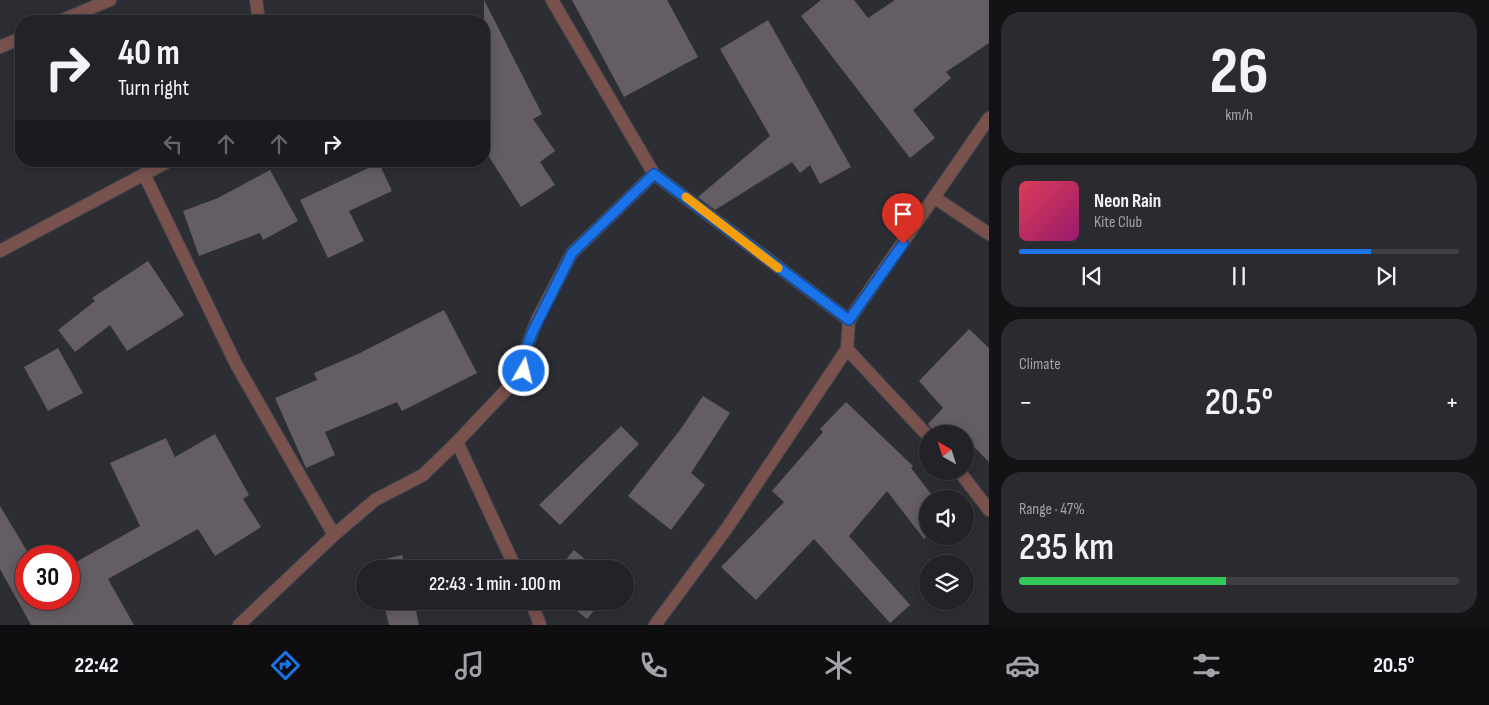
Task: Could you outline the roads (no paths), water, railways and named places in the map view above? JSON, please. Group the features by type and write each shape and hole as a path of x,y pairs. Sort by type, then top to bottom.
{"street":[{"path":"74,15 110,0"},
{"path":"256,0 258,15"},
{"path":"552,0 654,174 849,320"},
{"path":"0,47 15,41"},
{"path":"655,625 727,528 847,348 849,320 989,118"},
{"path":"0,251 157,167"},
{"path":"144,174 236,364 334,535"},
{"path":"239,625 334,535 375,500 423,475 524,371 528,343 538,318 572,253 654,174"},
{"path":"935,198 989,234"},
{"path":"847,348 919,426"},
{"path":"457,442 512,560"},
{"path":"966,480 989,510"},
{"path":"534,610 540,625"}]}
